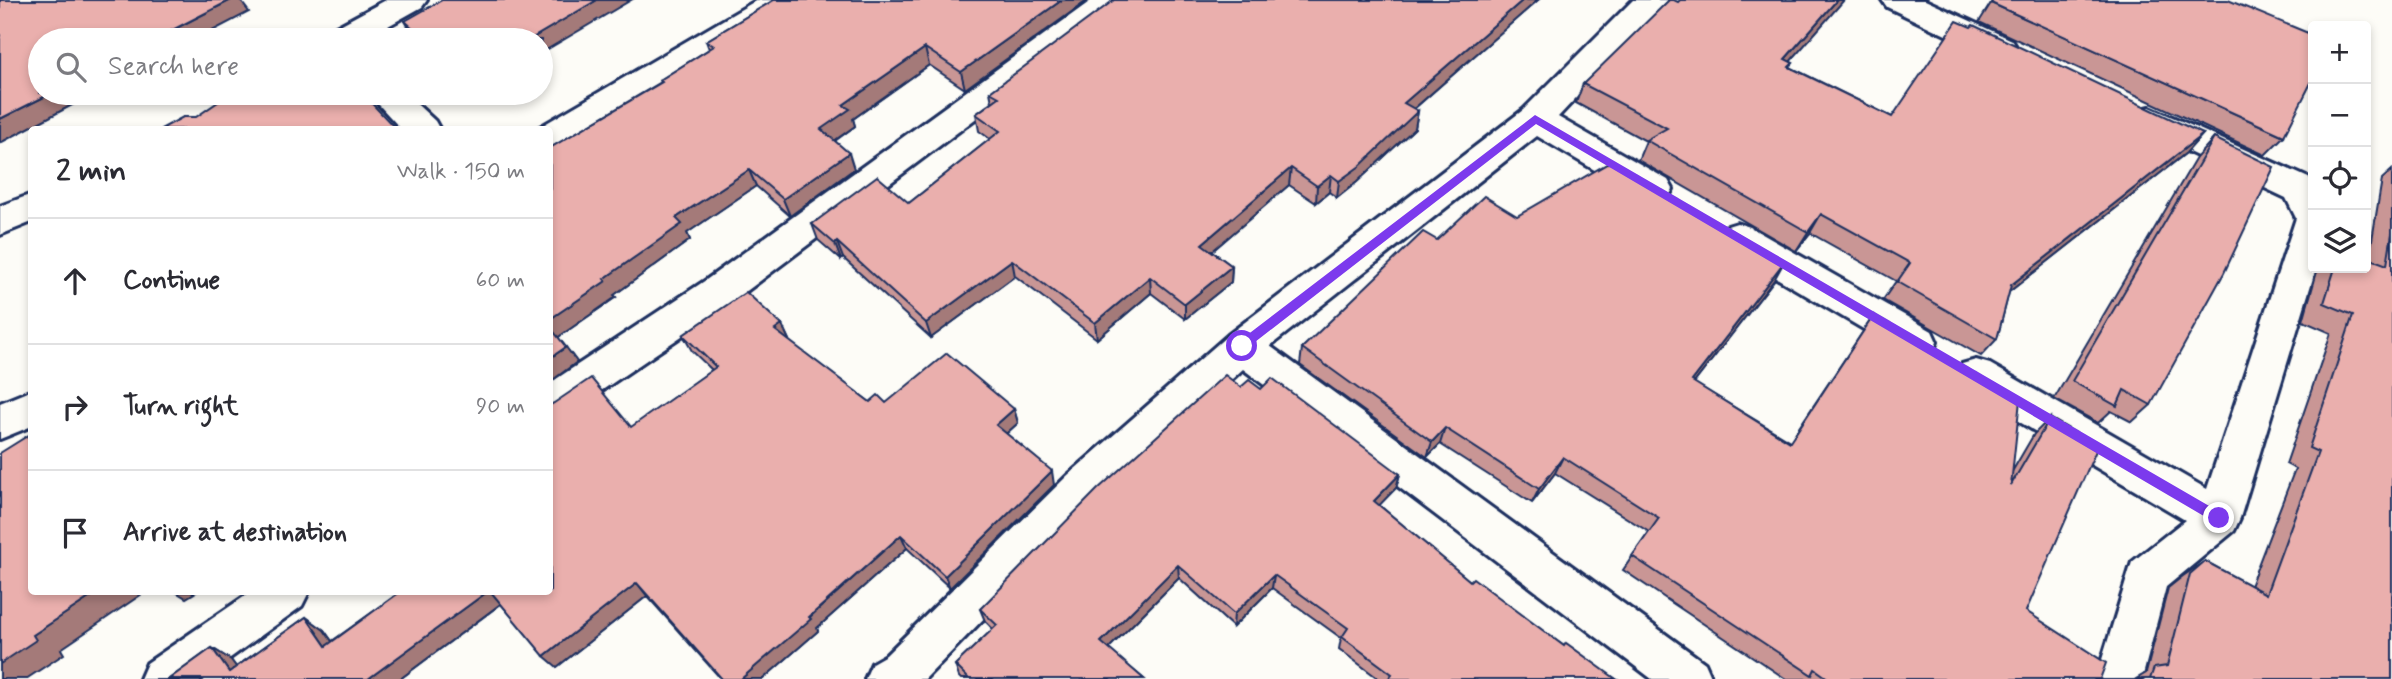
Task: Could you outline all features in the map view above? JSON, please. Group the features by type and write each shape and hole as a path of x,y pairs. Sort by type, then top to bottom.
{"street":[{"path":"360,28 411,0"},
{"path":"553,135 781,0"},
{"path":"553,402 719,291 1113,0"},
{"path":"900,676 1083,488 1242,346 1535,119 1652,0"},
{"path":"1898,0 2024,60"},
{"path":"397,105 419,126"},
{"path":"2125,107 2300,189 2309,210"},
{"path":"1535,119 2219,518"},
{"path":"0,221 28,208"},
{"path":"2119,679 2147,576 2219,518 2308,234"},
{"path":"1242,346 1689,679"},
{"path":"0,422 28,409"},
{"path":"163,679 282,595"}],"building":[{"path":"0,0 231,0 176,28 28,28 28,105 0,119"},
{"path":"442,0 597,0 549,28 413,28 405,21"},
{"path":"774,0 1062,0 961,72 925,48 843,105 850,109 821,129 849,153 783,199 749,170 676,218 682,224 553,317 553,146 662,82 660,80 714,46 706,41"},
{"path":"1114,0 1523,0 1404,103 1418,111 1360,166 1339,181 1331,175 1317,186 1291,168 1202,244 1232,266 1185,304 1150,277 1095,323 1012,260 926,323 837,242 835,244 812,224 877,176 909,203 1000,131 976,114 999,97 990,92"},
{"path":"1669,0 1837,0 1785,59 1793,63 1789,67 1892,117 1957,21 1971,27 1973,25 2203,134 2011,285 1997,339 1897,282 1910,263 1821,214 1808,232 1646,140 1667,128 1583,84"},
{"path":"1993,0 2228,0 2308,33 2308,89 2284,136 1991,3"},
{"path":"214,105 373,105 393,126 166,126 183,117 196,117"},
{"path":"2214,138 2274,167 2224,273 2151,405 2124,390 2117,406 2072,381"},
{"path":"1612,161 1784,262 1692,381 1790,442 1874,315 2020,400 2011,485 2050,418 2098,446 2026,611 2106,663 2100,679 1829,679 1815,669 1812,675 1632,556 1659,518 1563,457 1539,489 1445,428 1432,442 1302,348 1423,232 1437,240 1484,196 1517,216"},
{"path":"2392,233 2392,679 2150,679 2154,668 2167,666 2190,574 2205,561 2266,594 2318,452 2309,448 2353,315 2324,303 2333,273 2371,273 2371,259 2387,265"},
{"path":"746,292 782,325 775,330 870,402 878,395 886,403 947,353 1014,409 996,425 1052,471 945,576 901,535 809,617 811,619 741,679 722,679 637,583 544,656 493,595 553,595 553,404 591,378 631,427 716,367 683,335"},
{"path":"553,331 566,347 553,356"},
{"path":"1225,375 1241,387 1249,380 1261,389 1272,378 1400,474 1374,501 1470,581 1473,578 1564,646 1566,643 1616,679 1388,679 1392,674 1342,637 1348,628 1274,575 1234,614 1178,565 1101,642 1144,679 969,679 955,665 997,625 980,609 1098,489"},
{"path":"28,436 28,595 93,595 33,635 36,640 0,664 0,453"},
{"path":"396,595 483,595 368,679 169,679 212,648 229,672 306,617 326,646"}],"route":[{"path":"1242,346 1535,119 2219,518"}]}
